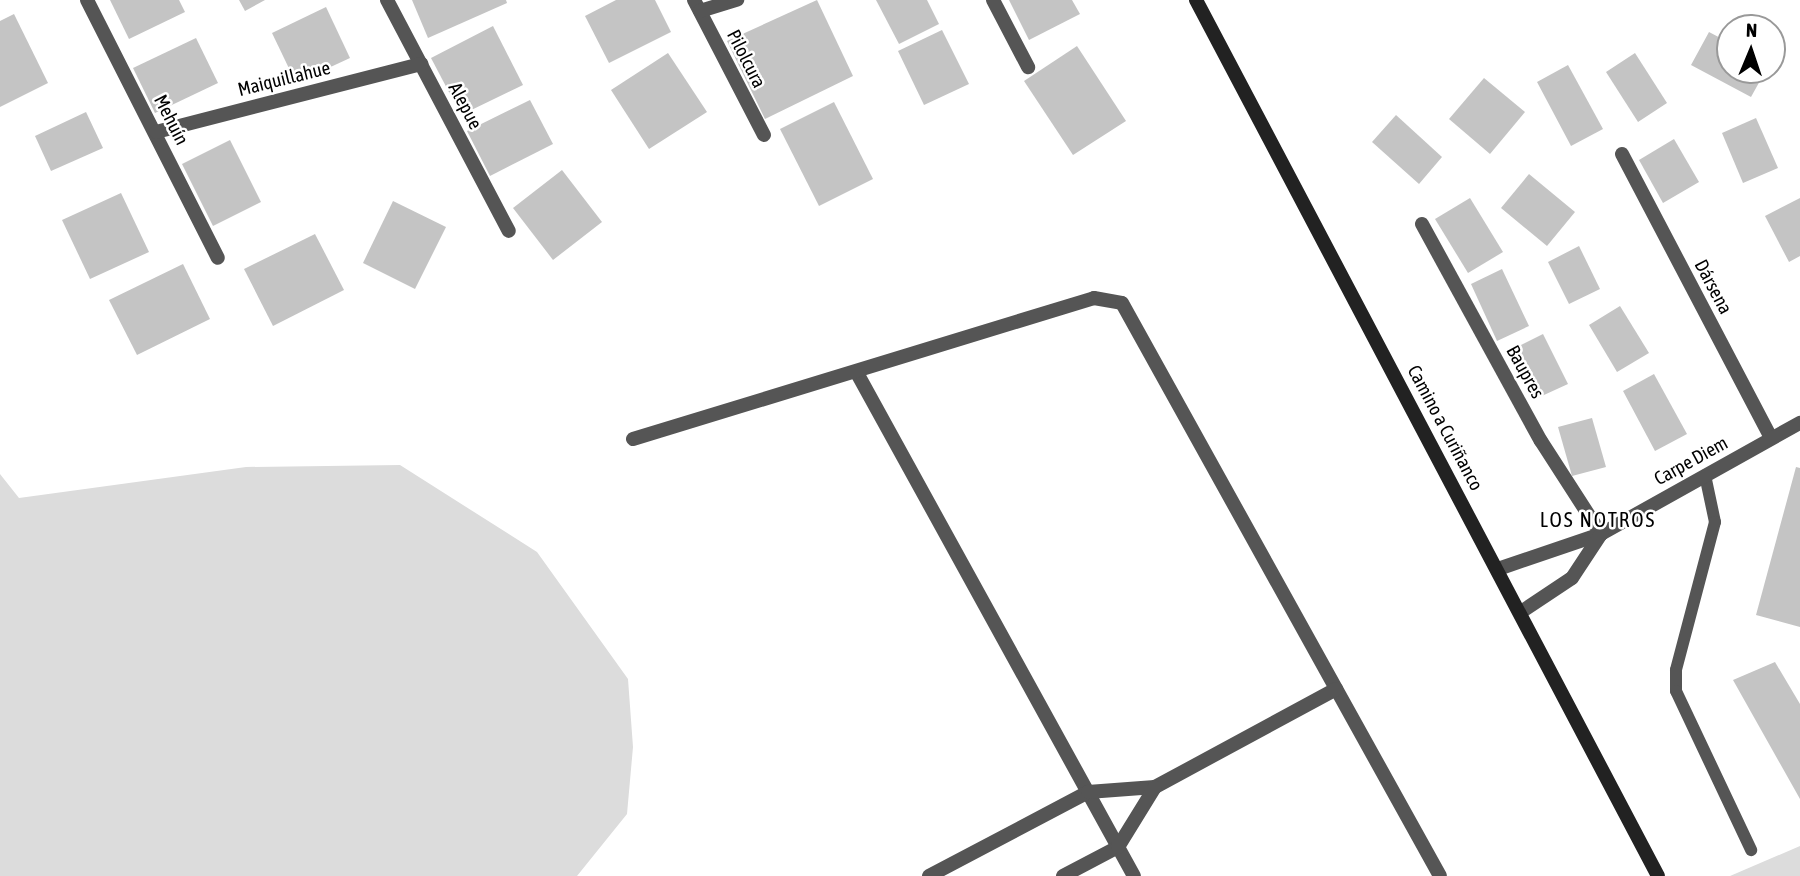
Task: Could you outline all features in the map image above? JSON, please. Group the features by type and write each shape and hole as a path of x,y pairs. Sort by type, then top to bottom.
{"street":[{"name":"Mehuín","path":"87,0 218,258"},
{"name":"Alepue","path":"387,0 509,231"},
{"path":"697,6 737,0"},
{"path":"993,0 1028,67"},
{"name":"Camino a Curiñanco","path":"1196,0 1658,876"},
{"name":"Pilolcura","path":"697,6 764,135"},
{"name":"Maiquillahue","path":"156,132 421,64"},
{"name":"Dársena","path":"1622,154 1771,438"},
{"name":"Baupres","path":"1422,224 1541,441 1601,534"},
{"path":"633,439 856,373 1094,298 1122,303 1440,876"},
{"path":"856,373 1134,876"},
{"name":"Carpe Diem","path":"1498,569 1547,548 1601,534 1800,423"},
{"name":"Carpe Diem","path":"1521,612 1566,583 1601,534"},
{"path":"929,876 1088,792 1155,787 1336,689"},
{"path":"1063,876 1118,846 1155,787"}],"lane":[{"path":"1705,475 1715,522 1676,670 1676,691 1751,850"}],"shaded area":[{"path":"400,465 537,552 628,679 633,747 627,814 577,876 0,876 0,474 19,498 246,467"},
{"path":"1800,846 1800,876 1730,876"}],"building":[{"path":"110,0 179,0 185,12 129,39"},
{"path":"239,0 265,0 245,11"},
{"path":"412,0 506,0 507,3 428,38"},
{"path":"616,0 655,0 671,32 609,63 585,16"},
{"path":"817,0 853,76 765,119 727,41"},
{"path":"876,0 927,0 939,24 899,44"},
{"path":"1009,0 1072,0 1080,14 1029,40"},
{"path":"326,7 350,58 296,83 272,33"},
{"path":"14,14 48,83 0,107 0,21"},
{"path":"493,26 523,85 461,115 431,58"},
{"path":"942,30 969,84 924,105 898,51"},
{"path":"1709,32 1716,36 1716,78 1691,65"},
{"path":"196,38 218,83 155,113 133,68"},
{"path":"1077,46 1126,121 1073,155 1024,81"},
{"path":"668,53 707,112 649,149 611,90"},
{"path":"1635,53 1667,103 1638,122 1606,72"},
{"path":"1568,65 1603,129 1571,146 1537,82"},
{"path":"1484,78 1525,112 1490,154 1449,119"},
{"path":"1727,84 1758,84 1751,97"},
{"path":"530,100 553,144 490,176 467,131"},
{"path":"834,102 873,179 819,206 780,129"},
{"path":"86,112 103,148 51,171 35,136"},
{"path":"1396,115 1442,157 1419,184 1372,142"},
{"path":"1756,118 1778,168 1743,183 1722,133"},
{"path":"1674,139 1699,182 1663,203 1639,160"},
{"path":"230,140 261,202 213,226 182,164"},
{"path":"562,170 602,222 553,260 513,208"},
{"path":"1529,174 1575,212 1547,246 1501,208"},
{"path":"121,193 149,252 90,279 62,220"},
{"path":"1470,198 1503,252 1468,273 1435,219"},
{"path":"1800,198 1800,256 1789,262 1765,216"},
{"path":"393,201 446,227 415,289 363,263"},
{"path":"315,234 344,290 273,326 244,269"},
{"path":"1579,246 1600,289 1569,304 1548,262"},
{"path":"183,264 210,319 137,355 109,300"},
{"path":"1502,269 1529,326 1497,341 1471,284"},
{"path":"1620,306 1649,353 1617,372 1589,325"},
{"path":"1543,334 1568,384 1533,400 1509,351"},
{"path":"1654,374 1687,434 1655,451 1623,391"},
{"path":"1592,418 1606,467 1572,476 1558,427"},
{"path":"1796,467 1800,468 1800,627 1756,615"},
{"path":"1775,662 1800,704 1800,799 1733,680"}],"district":[{"name":"LOS NOTROS","path":"1598,519"}]}
